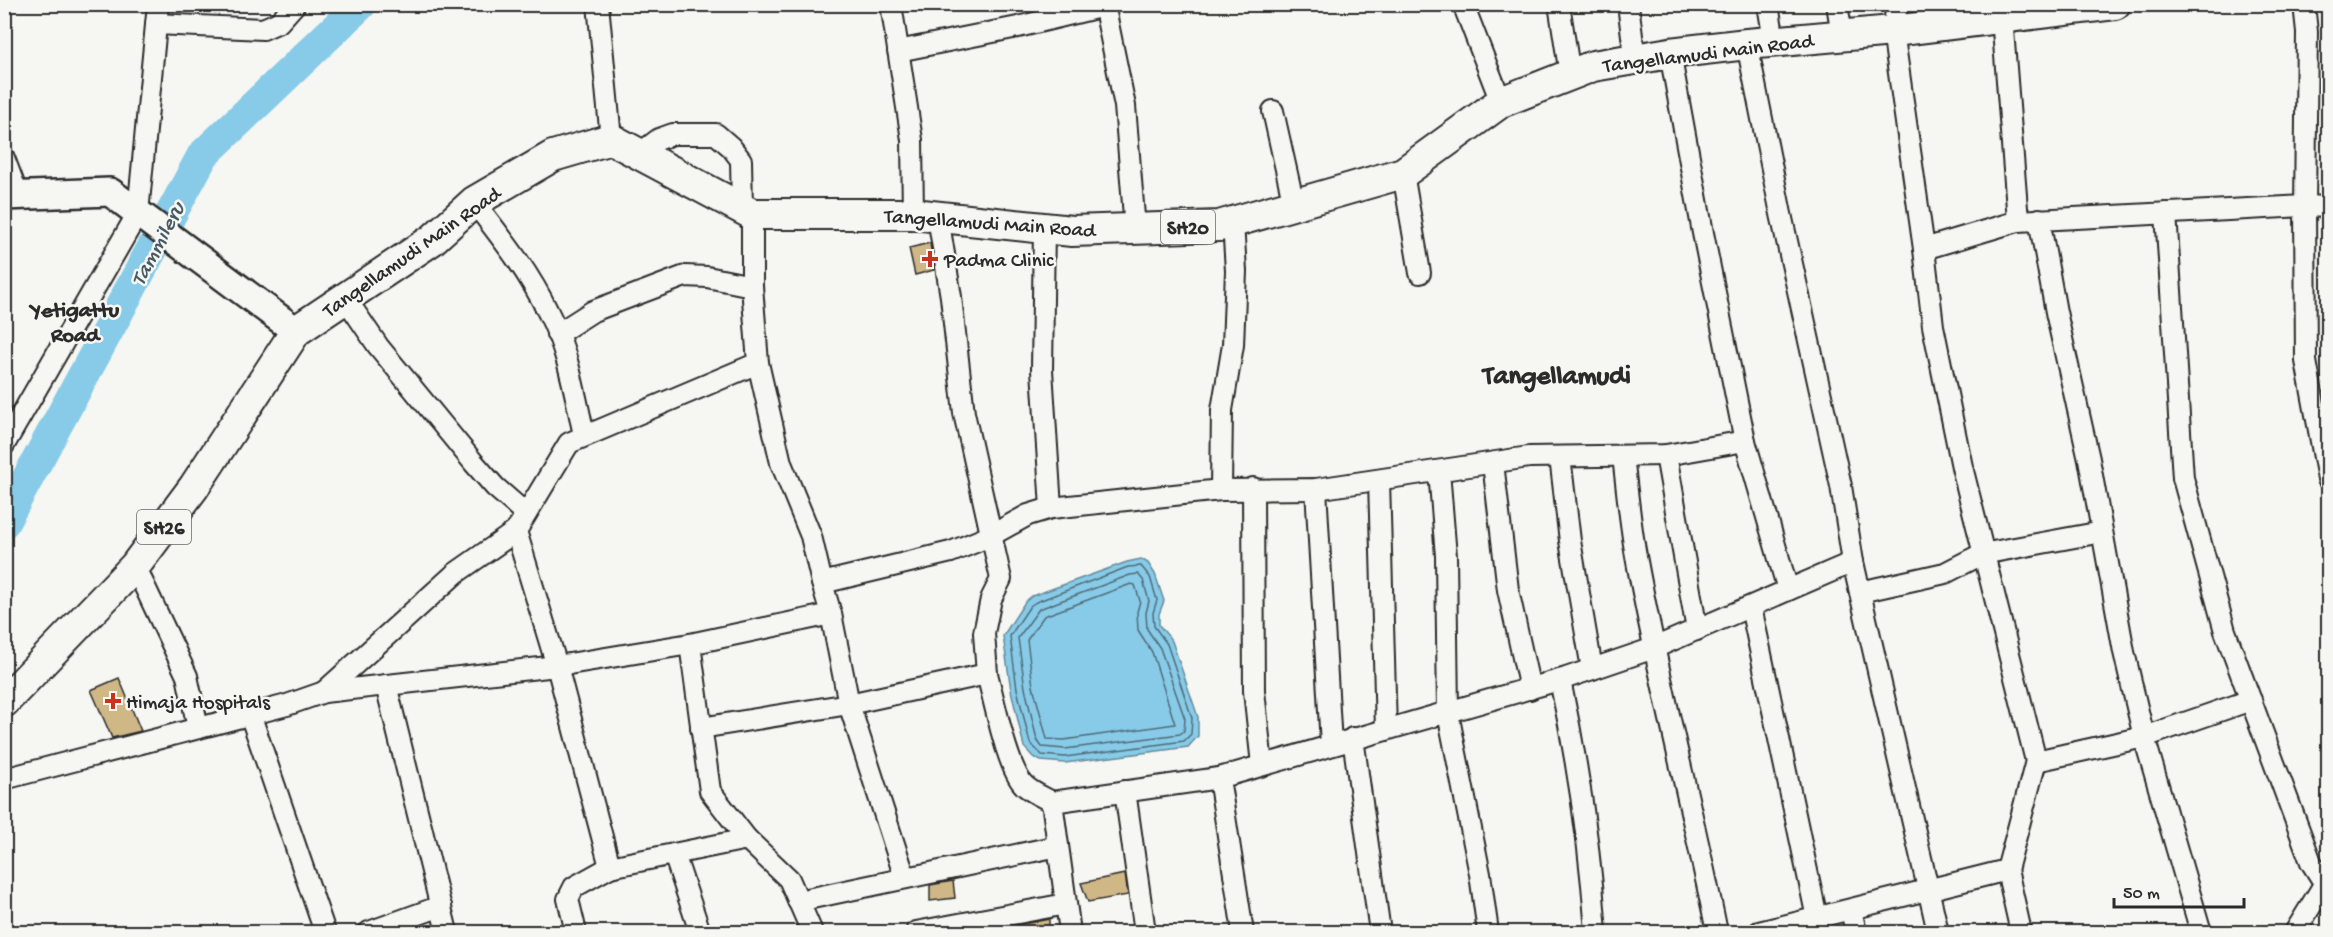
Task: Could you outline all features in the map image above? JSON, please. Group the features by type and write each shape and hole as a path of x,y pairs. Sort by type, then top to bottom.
{"main road":[{"name":"Tangellamudi Main Road","path":"288,324 346,299 432,240 474,202 553,156 611,139 747,212 926,216 1072,231 1220,226 1403,173 1501,102 1593,66 1670,53 1842,35 1895,18 2002,17 2115,4"},
{"path":"11,195 110,192 288,324"},
{"name":"SH26","path":"4,702 135,566 194,487 288,324"}],"street":[{"path":"4,445 147,219 158,4"},
{"path":"156,24 263,29 279,22 294,4"},
{"path":"598,4 611,139"},
{"path":"891,4 926,216 951,297 964,413 1001,579 992,599 984,633 987,674 1009,752 1023,784 1052,802 1219,778 1530,689 1654,648 1853,562"},
{"path":"1463,4 1501,102"},
{"path":"1559,4 1570,75"},
{"path":"1628,4 1635,60"},
{"path":"1768,4 1761,43 1781,214 1841,486 1853,562 1938,933"},
{"path":"1837,4 1842,35"},
{"path":"2304,4 2307,32 2306,361 2328,479"},
{"path":"898,51 1018,27 1104,5 1125,106 1135,229"},
{"path":"2002,17 2018,221"},
{"path":"1895,18 1933,326 1982,554 2036,761 2007,870 2021,933"},
{"path":"1670,53 1745,441 1788,590"},
{"path":"1273,111 1294,205"},
{"path":"639,154 659,139 673,134 716,134 741,160 758,363 781,463 811,536 831,614 849,704 905,878"},
{"path":"4,158 11,195"},
{"path":"1403,173 1419,273"},
{"path":"474,202 510,249 549,312 568,363 584,435"},
{"path":"1924,249 2018,221 2305,206 2328,207"},
{"path":"2166,213 2182,478 2225,631 2311,862 2327,881 2295,933"},
{"path":"2040,219 2124,652 2144,737 2200,933"},
{"path":"1221,490 1222,410 1233,335 1236,272 1233,222"},
{"path":"1044,228 1042,370 1051,508"},
{"path":"557,334 593,311 685,276 707,277 752,286"},
{"path":"346,299 378,346 474,463 495,487 526,514"},
{"path":"324,692 456,573 516,531 569,443 758,363"},
{"path":"822,583 951,552 990,536 1028,515 1051,508 1221,490 1316,489 1529,457 1666,455 1745,441"},
{"path":"1666,455 1697,630"},
{"path":"1623,456 1636,554 1654,648 1694,817 1717,933"},
{"path":"1560,457 1570,541 1592,669"},
{"path":"1493,463 1508,590 1530,689"},
{"path":"1439,471 1446,556 1448,712 1480,874 1488,933"},
{"path":"1379,480 1386,730"},
{"path":"1253,488 1254,691 1262,765"},
{"path":"1316,489 1331,745"},
{"path":"516,531 557,666 610,867"},
{"path":"1860,592 1945,573 1982,554 2102,532"},
{"path":"135,566 187,676 198,728"},
{"path":"1751,607 1817,918"},
{"path":"4,779 287,705 324,692 557,666 690,644 831,614"},
{"path":"690,644 710,791 747,839 789,879 812,933"},
{"path":"701,728 849,704 987,674"},
{"path":"1560,680 1576,754 1591,870 1596,933"},
{"path":"386,685 447,933"},
{"path":"2036,761 2144,737 2251,700"},
{"path":"250,714 325,933"},
{"path":"1353,738 1380,933"},
{"path":"1219,778 1243,933"},
{"path":"1125,791 1145,933"},
{"path":"1052,802 1070,933"},
{"path":"576,933 568,899 574,887 610,867 747,839"},
{"path":"798,901 1058,846"},
{"path":"674,854 700,933"},
{"path":"1759,933 2007,870"},
{"path":"915,933 1066,904"},
{"path":"369,933 441,906"},
{"path":"1851,910 1856,933"}],"water":[{"path":"1141,559 1148,563 1155,574 1164,601 1159,614 1159,625 1172,641 1198,717 1198,736 1188,747 1065,763 1041,761 1033,757 1024,747 1011,690 1003,636 1025,602 1032,596"}],"building":[{"path":"930,243 934,270 915,275 909,248"},
{"path":"119,678 141,731 112,738 91,690"},
{"path":"1125,874 1128,895 1088,902 1081,883"},
{"path":"953,881 955,898 930,901 930,885"},
{"path":"1049,919 1049,933 1007,933 1007,927"}],"waterway":[{"name":"Tammileru","path":"4,522 203,155 361,4"}],"place":[{"name":"Padma Clinic","path":"930,259"},
{"name":"Himaja Hospitals","path":"113,701"}],"district":[{"name":"Yetigattu Road","path":"75,320"},
{"name":"Tangellamudi","path":"1557,374"}]}
